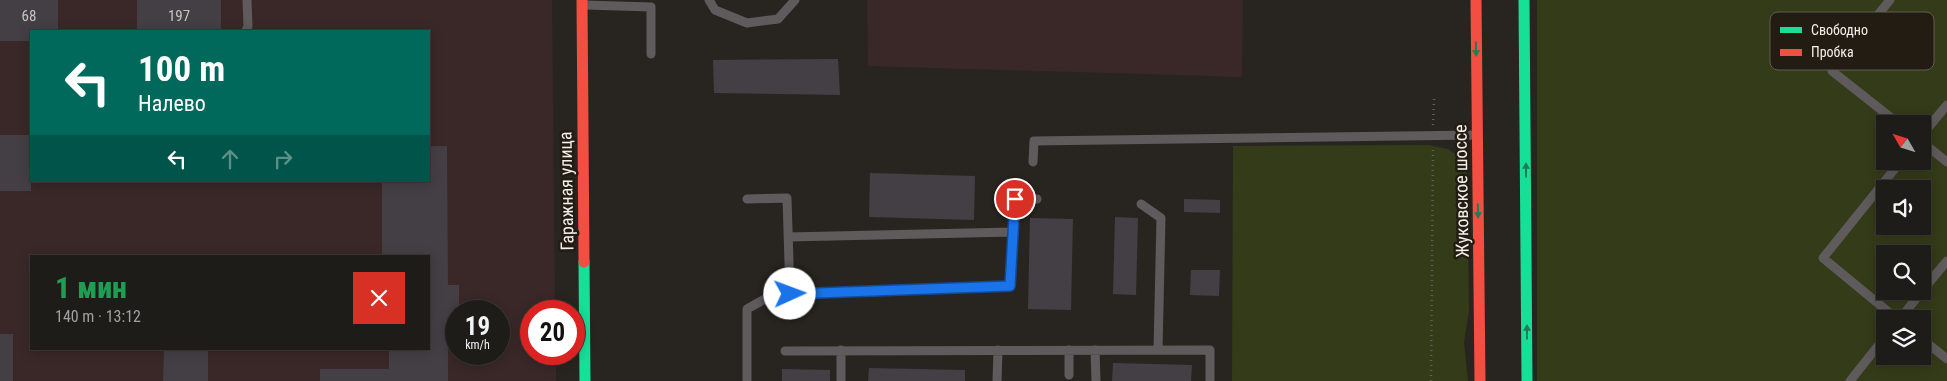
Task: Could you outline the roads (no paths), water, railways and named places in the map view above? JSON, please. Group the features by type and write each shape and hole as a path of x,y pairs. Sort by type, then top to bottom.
{"main road":[{"name":"Жуковское шоссе","path":"1476,0 1480,381"},
{"path":"1524,0 1527,381"},
{"name":"Гаражная улица","path":"582,2 586,381"}],"lane":[{"path":"246,30 248,26 247,0"},
{"path":"709,0 715,10 747,23 778,18 795,0"},
{"path":"1880,12 1890,0"},
{"path":"582,2 651,7 651,54"},
{"path":"1833,70 1888,115"},
{"path":"1931,124 1947,105"},
{"path":"1033,162 1034,141 1477,135"},
{"path":"1931,149 1947,162"},
{"path":"1887,310 1823,258 1894,170"},
{"path":"747,199 787,198 790,294"},
{"path":"747,381 747,309 772,295 1010,286 1015,199 1038,199"},
{"path":"1141,204 1161,218 1158,350"},
{"path":"788,237 1013,232"},
{"path":"1931,280 1947,261"},
{"path":"1906,310 1914,300"},
{"path":"1931,346 1947,359"},
{"path":"1850,381 1876,348"},
{"path":"841,350 841,381"},
{"path":"997,381 998,350"},
{"path":"1069,350 1069,375"},
{"path":"1095,350 1096,381"},
{"path":"786,351 1210,350 1210,381"}]}
